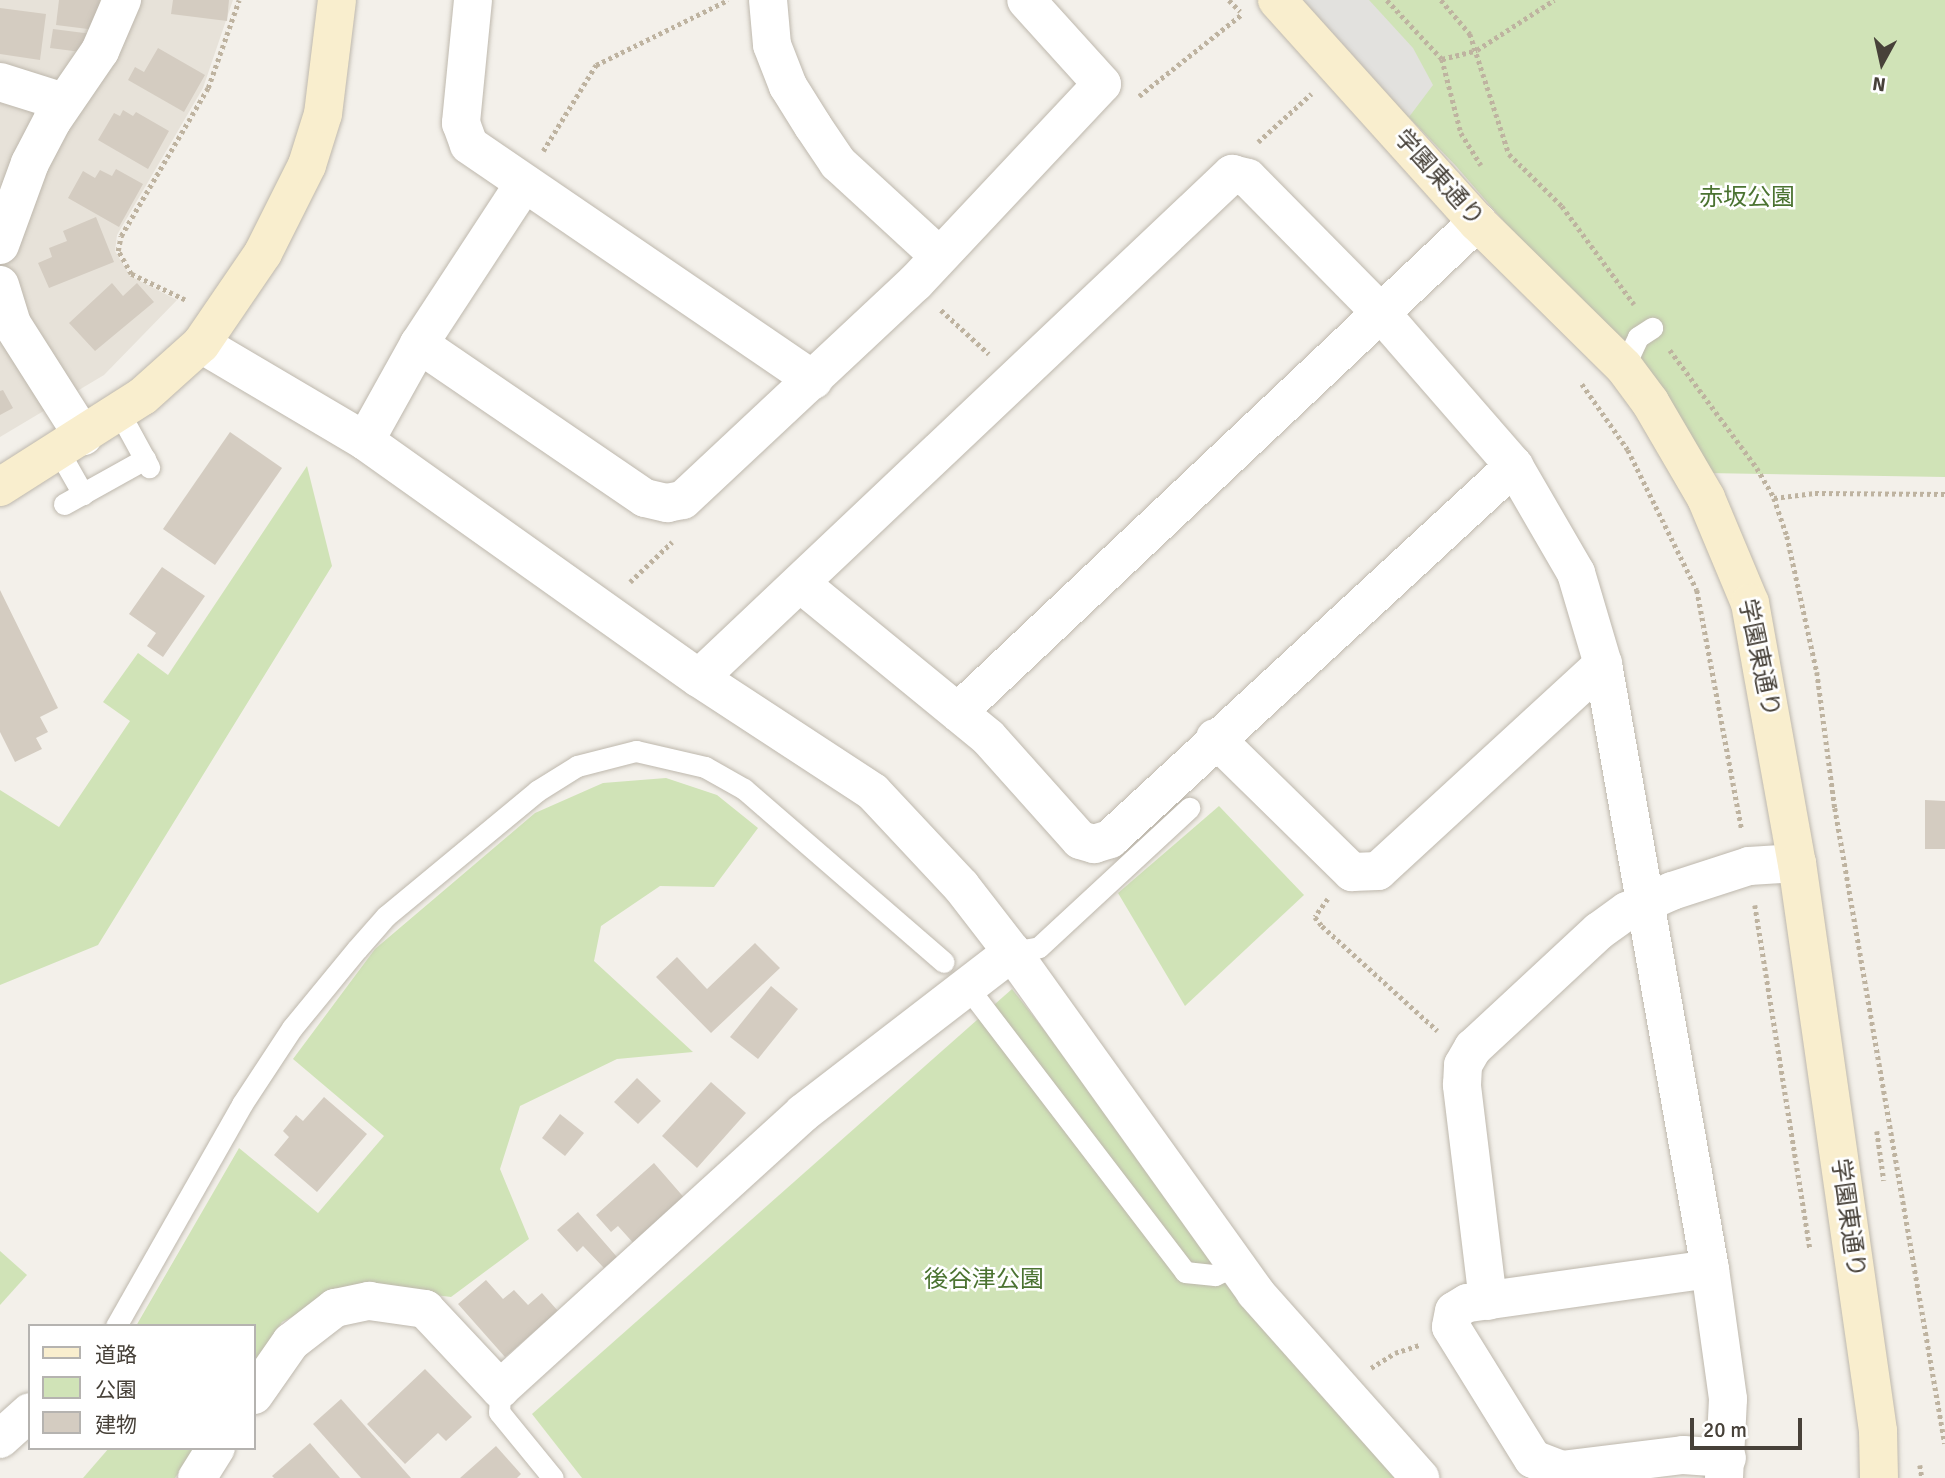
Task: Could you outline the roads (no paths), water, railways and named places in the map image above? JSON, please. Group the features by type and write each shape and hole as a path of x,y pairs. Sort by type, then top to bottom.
{"street":[{"path":"0,245 30,163 64,103 100,51 122,0"},
{"path":"0,487 118,412 172,373 200,313 262,253 307,165 323,114 337,0"},
{"path":"472,0 461,122 469,145 523,185 813,380"},
{"path":"768,0 772,45 788,86 838,163 927,269"},
{"path":"419,344 645,498 667,503 683,500 813,380 927,269 1102,84 1026,0"},
{"name":"学園東通り","path":"1259,7 1623,368 1650,402 1706,498 1750,603 1797,863 1878,1431 1879,1478"},
{"path":"0,82 64,103"},
{"path":"699,678 1017,381 1232,174 1248,178 1381,313 1514,466 1576,573 1603,664 1710,1269 1728,1399 1726,1468 1683,1455 1561,1470 1533,1459 1454,1335 1451,1327 1454,1311 1467,1303 1710,1269"},
{"path":"365,441 419,344 523,185"},
{"path":"958,712 1477,222"},
{"path":"0,285 12,324 71,443"},
{"path":"200,313 365,441 699,678 873,792 961,886 1012,952 1236,1265 1420,1478"},
{"path":"802,583 988,737 1080,840 1094,844 1110,839 1216,738 1514,466"},
{"path":"1216,738 1352,872 1362,874 1378,871 1603,664"},
{"path":"1488,1301 1462,1084 1467,1058 1600,931 1646,901 1749,866 1797,863"},
{"path":"256,1392 291,1342 335,1308 369,1301 425,1308 500,1389 803,1113 1012,952"},
{"path":"0,1439 28,1414"},
{"path":"197,1478 215,1450"}],"lane":[{"path":"1623,368 1637,337 1652,327"},
{"path":"64,504 147,463 118,412"},
{"path":"71,443 83,494"},
{"path":"117,1324 249,1093 292,1028 357,949 386,916 537,792 577,766 636,751 705,767 744,789 944,962"},
{"path":"1012,952 1039,947 1189,808"},
{"path":"975,997 1185,1272 1216,1275 1236,1265"},
{"path":"500,1389 499,1412 553,1478"}],"park label":[{"name":"赤坂公園","path":"1747,198"},
{"name":"後谷津公園","path":"984,1280"}]}
